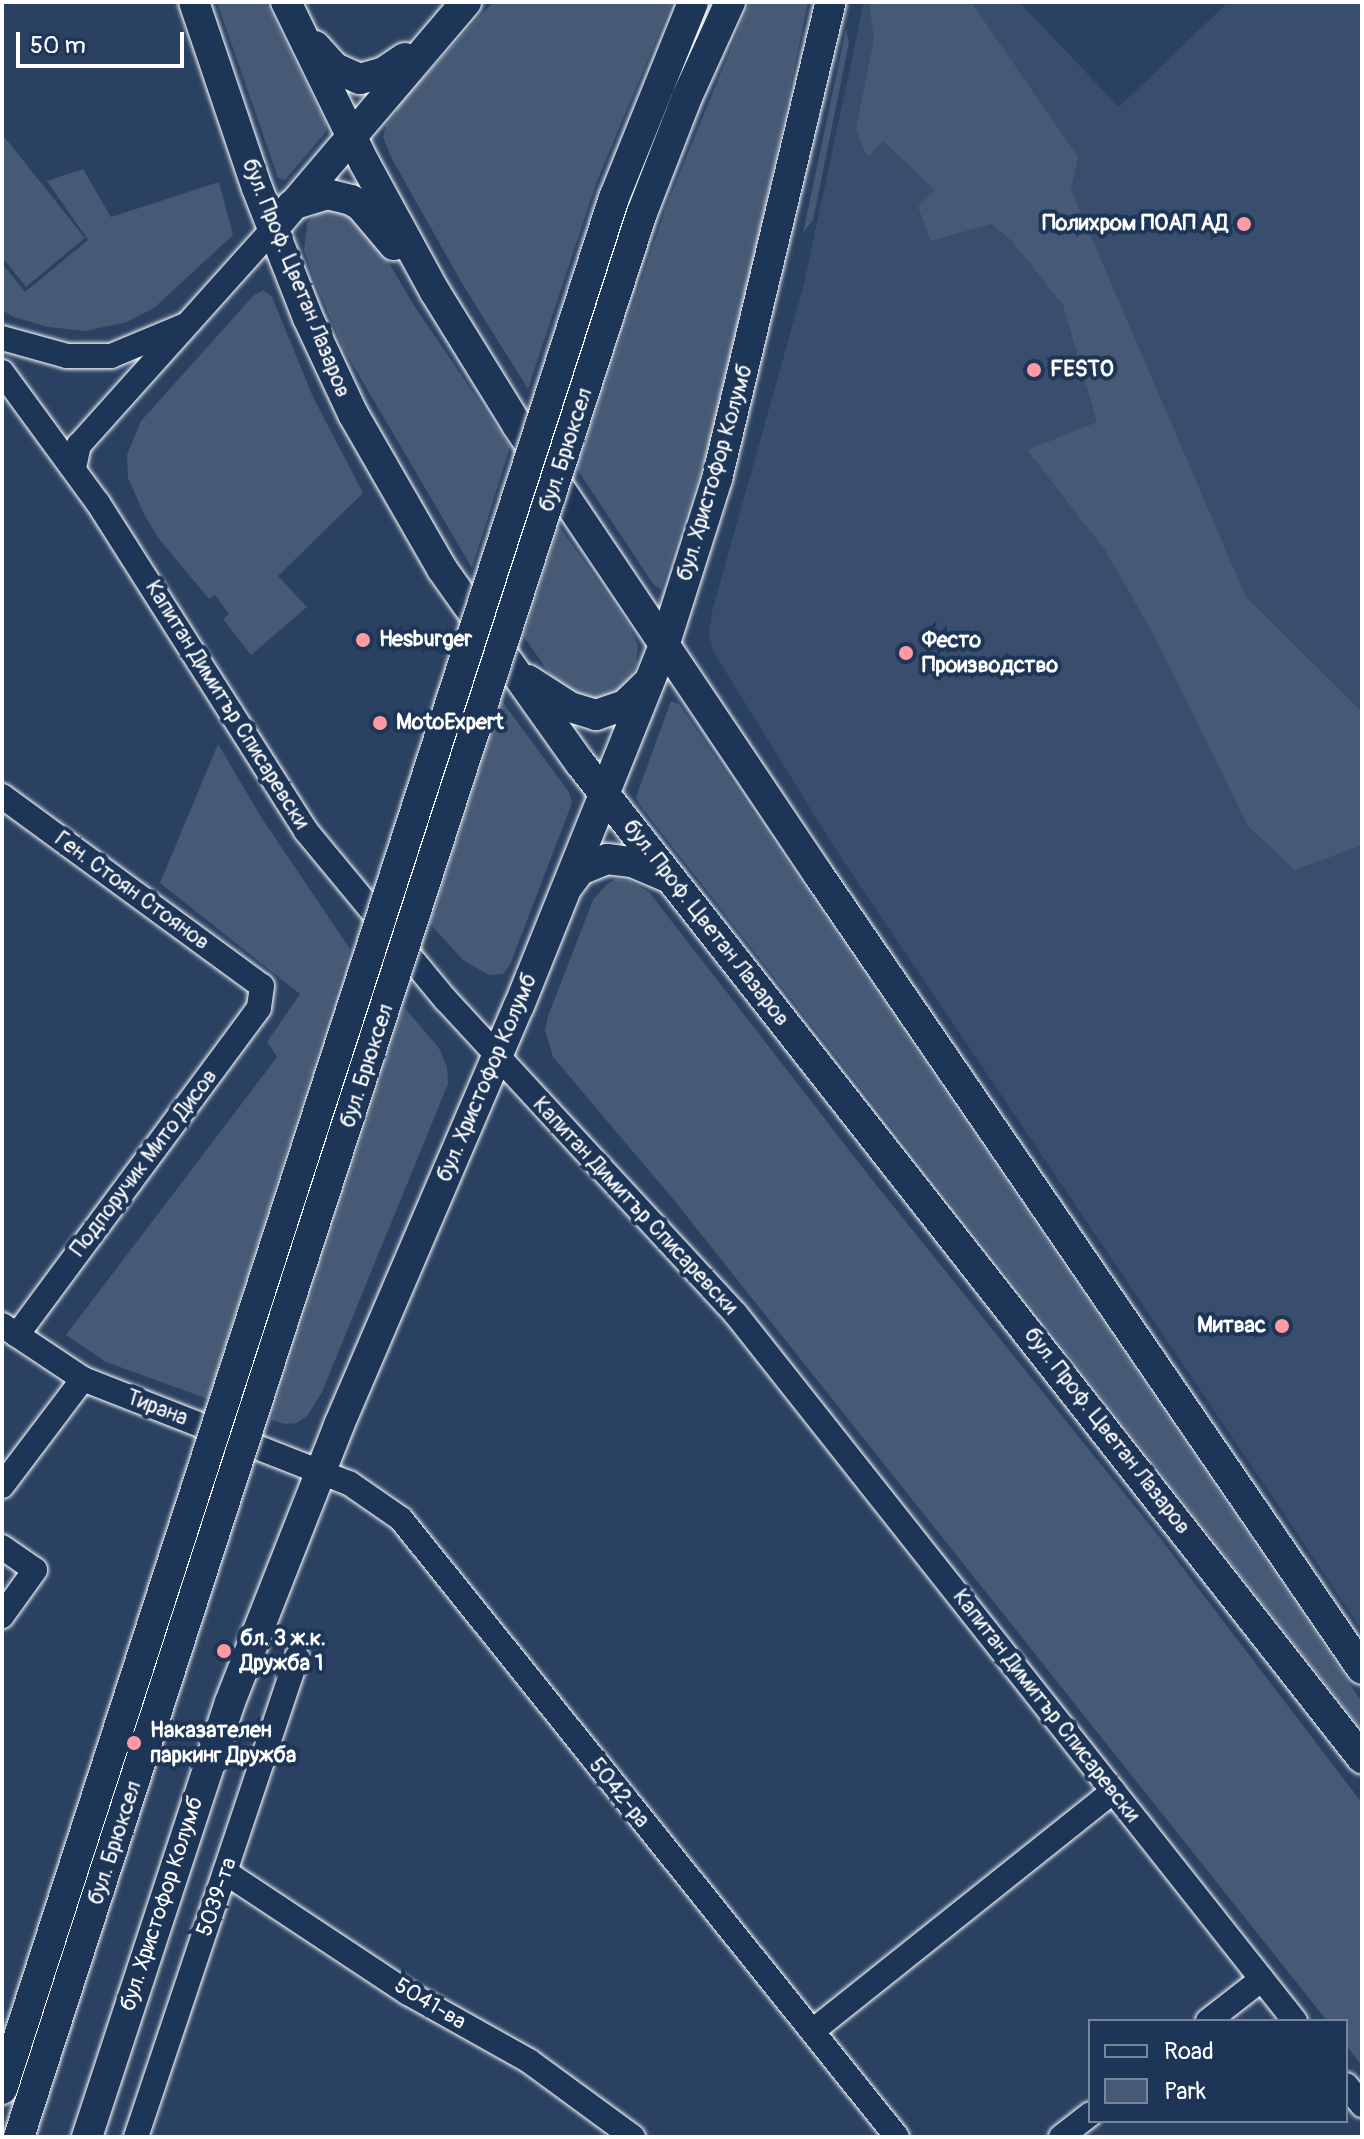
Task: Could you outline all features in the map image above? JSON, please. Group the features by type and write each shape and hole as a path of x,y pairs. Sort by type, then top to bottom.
{"main road":[{"name":"бул. Проф. Цветан Лазаров","path":"194,2 273,229 308,318 353,414 442,569 513,670 668,877 1362,1758"},
{"path":"273,229 466,2"},
{"name":"бул. Брюксел","path":"2,2089 614,198 693,2"},
{"name":"бул. Брюксел","path":"19,2137 642,213 730,2"},
{"name":"бул. Христофор Колумб","path":"87,2137 207,1766 322,1472 568,886 665,643 717,479 831,2"},
{"path":"291,13 335,68 360,79 384,72 435,36"},
{"path":"291,13 350,136 435,292 517,425 818,874 1362,1669"},
{"path":"292,205 327,194 361,206 435,292"},
{"path":"513,670 570,707 596,715 625,705 651,680"},
{"path":"568,886 580,870 607,859 632,862 668,877"}],"street":[{"path":"74,468 79,445 273,229"},
{"path":"2,338 67,356 111,356 188,323"},
{"name":"Капитан Димитър Списаревски","path":"2,372 74,468 306,831 364,904 497,1057 735,1313 1293,2019"},
{"name":"Ген. Стоян Стоянов","path":"2,796 262,986"},
{"name":"Подпоручик Мито Дисов","path":"9,1330 259,1008 262,986"},
{"name":"Тирана","path":"9,1330 83,1379 322,1472"},
{"path":"2,1486 83,1379"},
{"name":"5042-ра","path":"322,1472 375,1498 401,1519 897,2137"},
{"path":"2,1547 35,1570 2,1616"},
{"name":"5039-та","path":"136,2137 297,1657"},
{"path":"814,2030 1113,1791"},
{"name":"5041-ва","path":"225,1872 408,1993 529,2061 633,2137"},
{"path":"1211,2019 1262,1979"},
{"path":"1348,2088 1362,2105"},
{"path":"1061,2137 1088,2116"}],"shaded area":[{"path":"864,2 1019,2 1119,107 1228,2 1362,2 1362,1630 834,847 713,651 709,633 712,612 804,284"}],"green space":[{"path":"217,2 265,2 326,124 326,132 285,180 278,178"},
{"path":"493,2 672,2 597,181 528,389 463,285 392,159 383,137 386,125 397,113 396,107"},
{"path":"750,2 808,2 743,315 712,437 661,589 653,584 577,469 667,204"},
{"path":"869,2 971,2 1078,157 1071,190 1246,597 1362,712 1362,845 1295,870 1248,826 1155,637 1105,550 1027,450 1097,422 1063,305 1013,242 991,224 931,241 918,207 935,190 883,141 869,156 865,152 856,129 874,39"},
{"path":"846,29 849,43 813,220 803,233"},
{"path":"2,134 85,238 26,287 2,257"},
{"path":"83,169 111,217 219,182 233,235 154,308 127,322 86,331 48,327 14,317 2,310 2,263 25,292 88,240 47,181"},
{"path":"343,206 370,231 415,307 510,447 472,568 343,348 314,279 304,250 307,223 319,211"},
{"path":"263,290 272,297 313,397 363,493 278,576 307,607 251,655 223,619 229,614 215,595 209,599 159,539 128,478 127,455 141,421 253,296"},
{"path":"559,526 628,624 638,645 629,684 605,704 559,687 524,637"},
{"path":"502,701 569,792 572,803 510,965 503,974 489,975 463,960 430,924"},
{"path":"671,701 679,704 1362,1702 1362,1730 639,804 636,797"},
{"path":"218,744 261,817 350,949 208,1399 106,1362 66,1335 277,1057 267,1042 300,994 160,883"},
{"path":"616,879 630,881 649,892 873,1181 1157,1534 1362,1803 1362,2066 1348,2048 1348,2019 1325,2019 673,1199 553,1057 545,1030 548,1016 593,900"},
{"path":"404,1007 439,1048 447,1067 448,1084 322,1392 308,1415 297,1423 271,1420"}],"place":[{"name":"Полихром ПОАП АД","path":"1244,224"},
{"name":"FESTO","path":"1034,370"},
{"name":"Hesburger","path":"363,640"},
{"name":"Фесто Производство","path":"906,653"},
{"name":"MotoExpert","path":"380,723"},
{"name":"Митвас","path":"1282,1326"},
{"name":"бл. 3 ж.к. Дружба 1","path":"224,1651"},
{"name":"Наказателен паркинг Дружба","path":"134,1743"}]}
